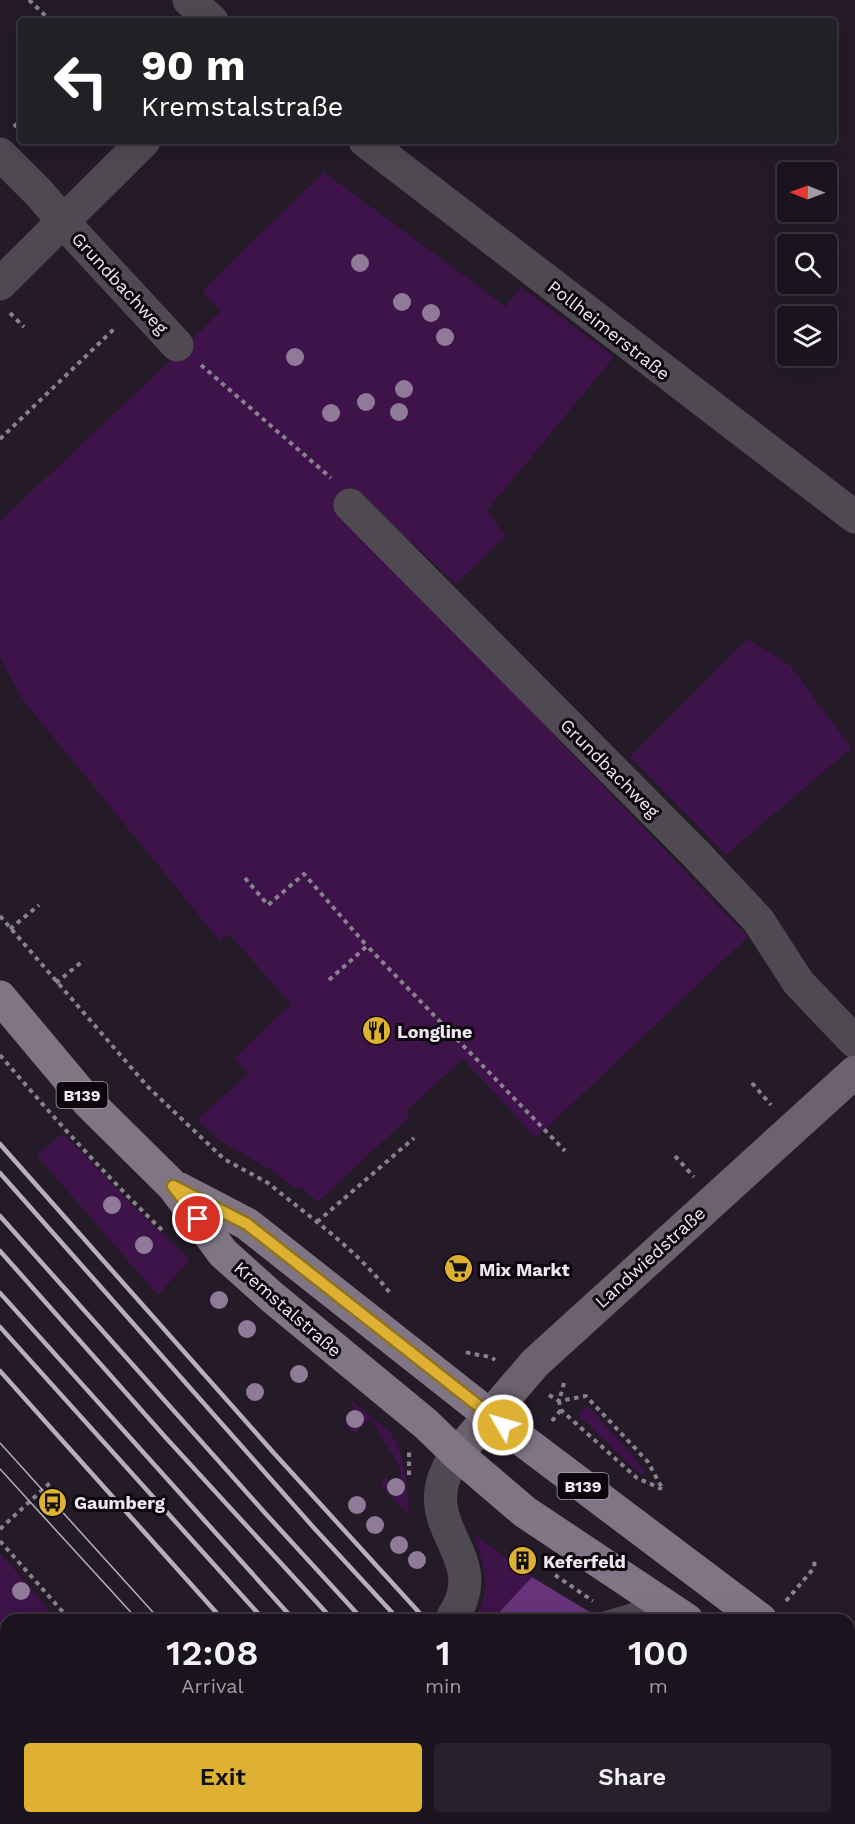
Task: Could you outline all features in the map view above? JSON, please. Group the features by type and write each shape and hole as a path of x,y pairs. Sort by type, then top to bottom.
{"main road":[{"name":"B139","path":"0,998 88,1102 173,1186"},
{"name":"Landwiedstraße","path":"457,1454 535,1363 855,1072"},
{"name":"Kremstalstraße","path":"173,1186 247,1224 489,1414 773,1611"},
{"name":"Kremstalstraße","path":"173,1186 223,1253 272,1297 426,1424 457,1454 525,1512 678,1614"}],"street":[{"path":"189,0 209,18"},
{"name":"Grundbachweg","path":"0,284 141,144"},
{"name":"Pollheimerstraße","path":"369,144 855,517"},
{"name":"Grundbachweg","path":"0,154 39,193 177,345"},
{"name":"Grundbachweg","path":"350,505 695,853 758,920 798,982 855,1042"},
{"path":"454,1614 462,1602 466,1585 465,1568 443,1521 440,1494 448,1466 457,1454"}],"lane":[{"path":"628,1614 642,1610 658,1600"}],"path":[{"path":"29,0 48,18"},
{"path":"0,439 123,319"},
{"path":"177,345 349,494 350,505"},
{"path":"245,878 268,905 304,874 367,946 566,1151"},
{"path":"10,929 39,905"},
{"path":"0,916 148,1087 203,1141 232,1165 254,1174 317,1222 371,1269 393,1296"},
{"path":"329,980 367,946"},
{"path":"56,983 84,960"},
{"path":"752,1083 772,1105"},
{"path":"317,1222 414,1138"},
{"path":"675,1156 694,1177"},
{"path":"462,1351 476,1356 488,1355"},
{"path":"560,1401 586,1396 648,1462 663,1490 637,1478 561,1410 560,1401 565,1378"},
{"path":"410,1446 410,1484"},
{"path":"0,1529 52,1481"},
{"path":"0,1541 65,1614"},
{"path":"773,1611 814,1568 815,1558"}],"shaded area":[{"path":"324,172 506,307 521,287 614,357 487,510 505,536 456,584 353,488 335,507 748,937 536,1138 463,1059 406,1111 410,1116 318,1202 299,1186 295,1189 273,1171 222,1142 197,1120 248,1074 234,1058 291,1004 229,934 220,941 23,700 0,658 0,521 221,311 202,291"},
{"path":"747,639 790,665 851,748 726,855 630,757"},
{"path":"63,1133 130,1203 190,1260 158,1295 36,1155"},
{"path":"351,1400 390,1432 396,1441 403,1462 410,1517 382,1486 381,1483 386,1477 391,1483 401,1482 400,1467 370,1418 357,1432 353,1432 346,1426 346,1418 355,1412"},
{"path":"587,1405 645,1472 641,1475 578,1415"},
{"path":"477,1536 532,1577 498,1614 476,1614 483,1601 485,1581 482,1560 475,1539"},
{"path":"0,1553 53,1614 0,1614"},
{"path":"532,1577 597,1614 498,1614"}],"tram line":[{"path":"0,1443 155,1614"},
{"path":"0,1469 133,1614"}],"railway":[{"path":"0,1144 272,1451 421,1614"},
{"path":"0,1173 314,1528 393,1614"},
{"path":"0,1216 358,1614"},
{"path":"0,1251 167,1439 327,1614"},
{"path":"0,1293 289,1614"},
{"path":"0,1327 259,1614"},
{"path":"0,1371 218,1614"}],"place":[{"name":"Longline","path":"376,1031"},
{"name":"Mix Markt","path":"458,1269"},
{"name":"Gaumberg","path":"53,1502"},
{"name":"Keferfeld","path":"522,1561"}],"route":[{"path":"198,1219 173,1186 247,1224 503,1425"}]}
